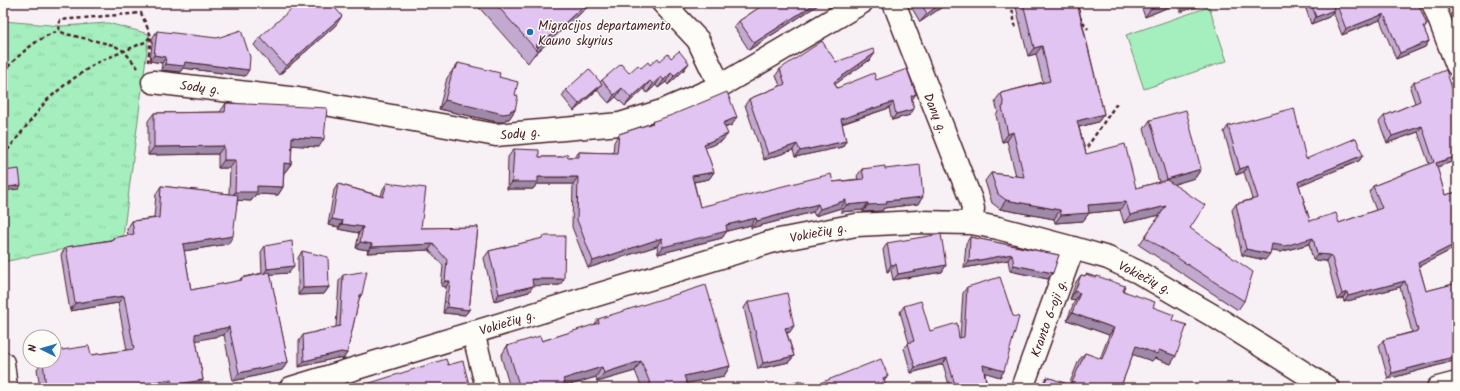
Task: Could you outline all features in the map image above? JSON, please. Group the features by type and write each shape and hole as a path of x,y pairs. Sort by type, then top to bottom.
{"street":[{"path":"663,3 698,40 720,86"},
{"name":"Sodų g.","path":"147,73 496,135 620,124 662,111 720,86 861,3"},
{"name":"Danų g.","path":"894,3 971,200 973,210 971,223"},
{"path":"1434,3 1457,65"},
{"name":"Vokiečių g.","path":"291,388 774,241 856,226 918,222 971,223 998,228 1108,258 1138,272 1218,318 1328,388"},
{"name":"Kranto 6-oji g.","path":"1022,388 1073,248"},
{"path":"473,332 487,388"},
{"path":"3,363 6,388"},
{"path":"1438,388 1457,383"}],"path":[{"path":"1010,3 1016,30"},
{"path":"1076,13 1088,28"},
{"path":"59,31 60,20 142,14 151,36 147,73"},
{"path":"3,72 20,54 48,34 59,31 113,45 124,51 147,73"},
{"path":"3,156 46,101 96,63 145,42 151,36"},
{"path":"1080,157 1117,103"}],"green space":[{"path":"1209,7 1227,61 1144,89 1126,35"},
{"path":"3,21 62,26 108,23 149,34 123,237 3,262"}],"building":[{"path":"298,3 331,3 342,16 286,66 260,37"},
{"name":"Migracijos departamento Kauno skyrius","path":"495,3 587,3 538,47 536,44 537,51"},
{"path":"766,3 816,3 754,43 739,21"},
{"path":"921,3 941,3 927,14"},
{"path":"1023,3 1077,3 1104,114 1077,121 1086,154 1125,144 1136,188 1167,180 1205,205 1190,228 1253,272 1244,301 1145,237 1166,206 1130,215 1126,202 1088,205 1089,213 1061,215 1060,210 1006,200 998,194 991,173 1024,177 1013,132 1008,134 1002,107 1004,106 1001,93 1050,81 1042,46 1034,48"},
{"path":"1149,3 1164,3 1151,8"},
{"path":"1311,3 1332,3 1334,10 1316,17"},
{"path":"1336,3 1418,3 1427,25 1423,26 1429,41 1400,53 1384,14 1346,29"},
{"path":"241,30 250,57 249,70 185,62 184,66 165,64 166,57 154,55 157,31 217,38"},
{"path":"822,41 836,62 873,49 875,53 834,82 837,88 874,73 876,80 907,69 916,94 911,96 914,109 896,114 893,102 841,119 846,141 800,151 797,144 768,154 749,99 785,84 780,69"},
{"path":"679,51 689,63 674,76 671,73 664,80 661,77 653,84 650,81 631,98 622,88 614,95 602,80 621,64 629,73 638,65 641,68 648,62 650,65 658,58 660,61 668,54 671,58"},
{"path":"458,63 500,73 499,77 518,82 515,95 518,96 515,110 511,110 510,113 503,114 445,100 453,69 456,69"},
{"path":"589,69 602,84 579,104 566,90"},
{"path":"1446,70 1457,103 1457,156 1436,163 1445,195 1457,192 1457,243 1418,263 1426,291 1457,283 1457,356 1392,373 1383,340 1418,331 1405,281 1348,296 1347,292 1342,294 1332,258 1330,255 1317,254 1313,238 1285,246 1272,244 1270,254 1246,249 1236,204 1258,198 1248,166 1240,169 1228,126 1294,108 1306,159 1356,138 1363,155 1298,182 1310,221 1336,213 1339,223 1382,208 1373,186 1434,162 1422,126 1392,136 1384,116 1420,101 1414,82"},
{"path":"727,92 737,117 723,123 728,134 704,144 714,172 692,176 700,207 831,174 833,182 864,179 862,169 885,166 885,169 920,165 923,197 886,201 887,204 868,205 868,203 846,205 846,200 820,209 818,204 757,221 756,218 726,225 727,231 663,247 662,238 593,261 577,220 578,177 538,177 538,182 512,182 514,149 539,150 539,157 561,157 568,154 567,157 579,157 579,152 617,153 619,134 653,123 651,122"},
{"path":"226,103 327,108 324,139 292,137 291,164 284,163 283,187 257,186 257,192 235,192 236,160 224,160 224,146 154,147 154,113 225,112"},
{"path":"1186,110 1201,169 1167,179 1150,120"},
{"path":"19,169 21,185 3,188 3,171"},
{"path":"387,183 426,188 421,228 478,227 469,310 447,307 450,281 445,281 447,260 433,244 371,247 372,244 360,242 363,227 342,224 343,221 332,219 338,184 383,197"},
{"path":"161,186 238,195 233,236 183,244 191,290 242,280 241,278 270,272 288,362 239,373 229,327 195,334 203,380 172,385 171,379 137,385 138,388 46,388 44,369 62,369 62,350 89,346 91,355 134,349 124,296 75,303 66,247 113,240 113,238 134,234 132,221 159,218"},
{"path":"941,234 946,265 898,274 896,264 891,265 887,243"},
{"path":"543,236 565,236 564,279 532,279 533,286 499,294 489,251 543,238"},
{"path":"970,237 1059,255 1053,273 1014,265 1012,254 969,262"},
{"path":"292,241 294,266 267,269 265,246"},
{"path":"302,251 328,257 329,287 303,288"},
{"path":"367,271 347,353 341,352 304,361 303,335 340,326 343,275"},
{"path":"1086,274 1096,278 1097,276 1125,286 1123,291 1155,302 1153,307 1174,315 1172,320 1187,325 1176,356 1159,350 1157,354 1136,346 1121,386 1124,388 1043,388 1047,377 1071,385 1085,353 1102,359 1114,328 1072,313 1080,293 1075,291 1081,275 1085,276"},
{"path":"1000,277 1013,316 1019,317 1004,371 983,365 987,388 956,388 947,358 915,367 908,343 914,341 904,306 921,301 930,331 957,323 959,338 964,337 967,287"},
{"path":"706,285 730,366 684,376 689,388 652,388 641,361 604,373 602,367 563,379 565,384 553,388 520,388 507,346 540,336 542,341 599,323 598,319"},
{"path":"787,293 794,326 785,328 794,356 763,363 748,302"},
{"path":"446,359 448,365 463,361 470,388 368,388 367,384"},
{"path":"881,359 888,376 883,378 887,388 772,388 801,380 802,384 808,382 810,387"}],"place":[{"name":"Migracijos departamento Kauno skyrius","path":"530,32"}]}
